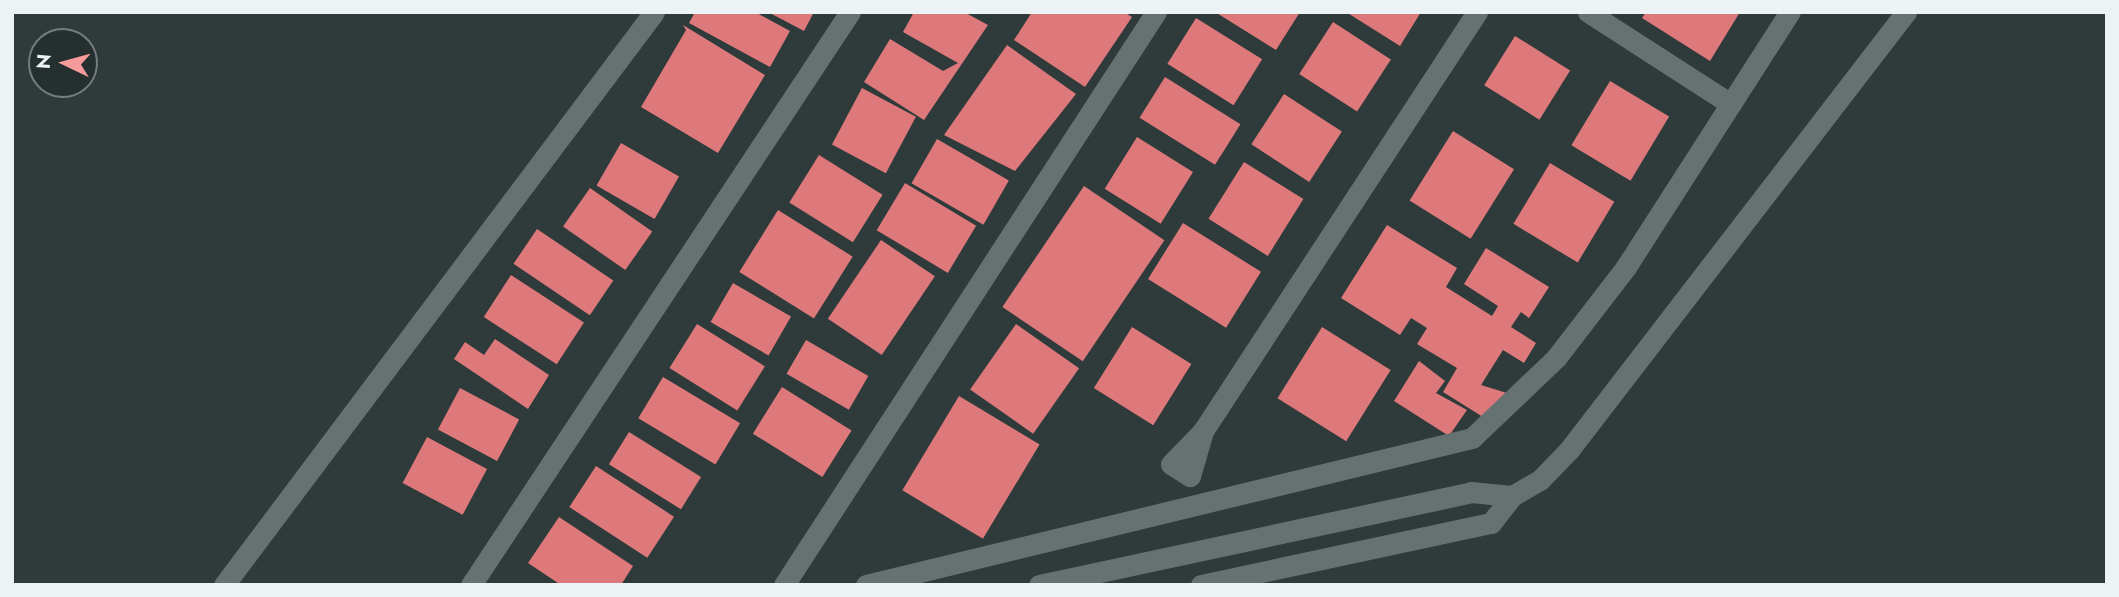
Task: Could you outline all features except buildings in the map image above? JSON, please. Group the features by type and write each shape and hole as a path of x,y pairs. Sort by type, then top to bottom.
{"street":[{"path":"224,585 654,12"},
{"path":"471,585 850,12"},
{"path":"784,585 1156,12"},
{"path":"1203,431 1477,12"},
{"path":"1588,12 1731,104"},
{"path":"866,585 1472,439 1564,348 1626,267 1790,12"},
{"path":"1201,585 1491,523 1512,496 1540,480 1569,450 1906,12"},
{"path":"1039,585 1471,492 1512,496"}]}
